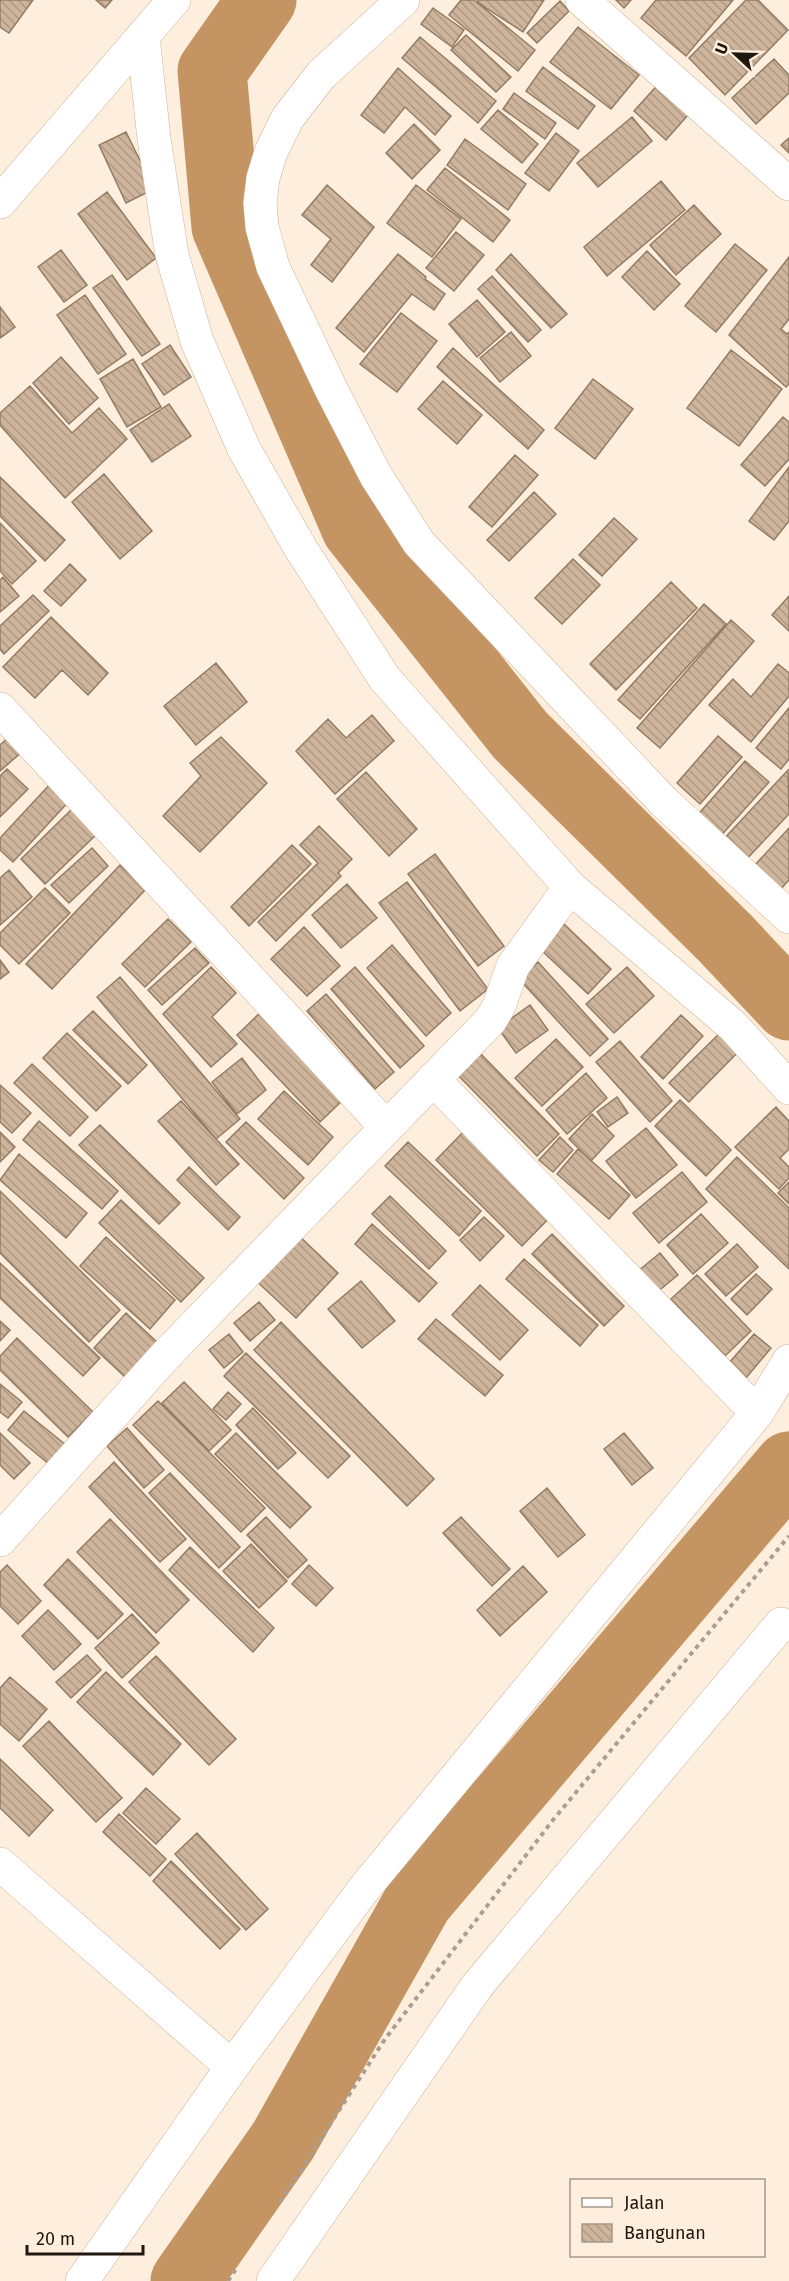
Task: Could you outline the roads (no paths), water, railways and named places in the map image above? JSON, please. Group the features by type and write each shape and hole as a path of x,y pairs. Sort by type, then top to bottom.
{"street":[{"path":"5,186 174,0"},
{"path":"402,0 321,75 287,119 271,152 263,178 260,203 262,227 273,267 371,466 419,543 664,802 789,917"},
{"path":"582,0 789,184"},
{"path":"143,36 153,139 172,255 197,340 244,449 301,549 385,679 570,887 733,1026 789,1088"},
{"path":"0,709 386,1126"},
{"path":"3,1531 166,1355 386,1126 490,1022 499,1006 513,966 570,887"},
{"path":"433,1079 757,1413"},
{"path":"82,2281 232,2067 363,1890 757,1413 789,1361"},
{"path":"273,2281 477,1986 781,1624"},
{"path":"0,1864 232,2067"}],"waterway":[{"path":"262,0 212,71 226,227 356,528 520,735 726,939 789,1006"},
{"path":"185,2281 283,2141 419,1900 789,1466"}]}
